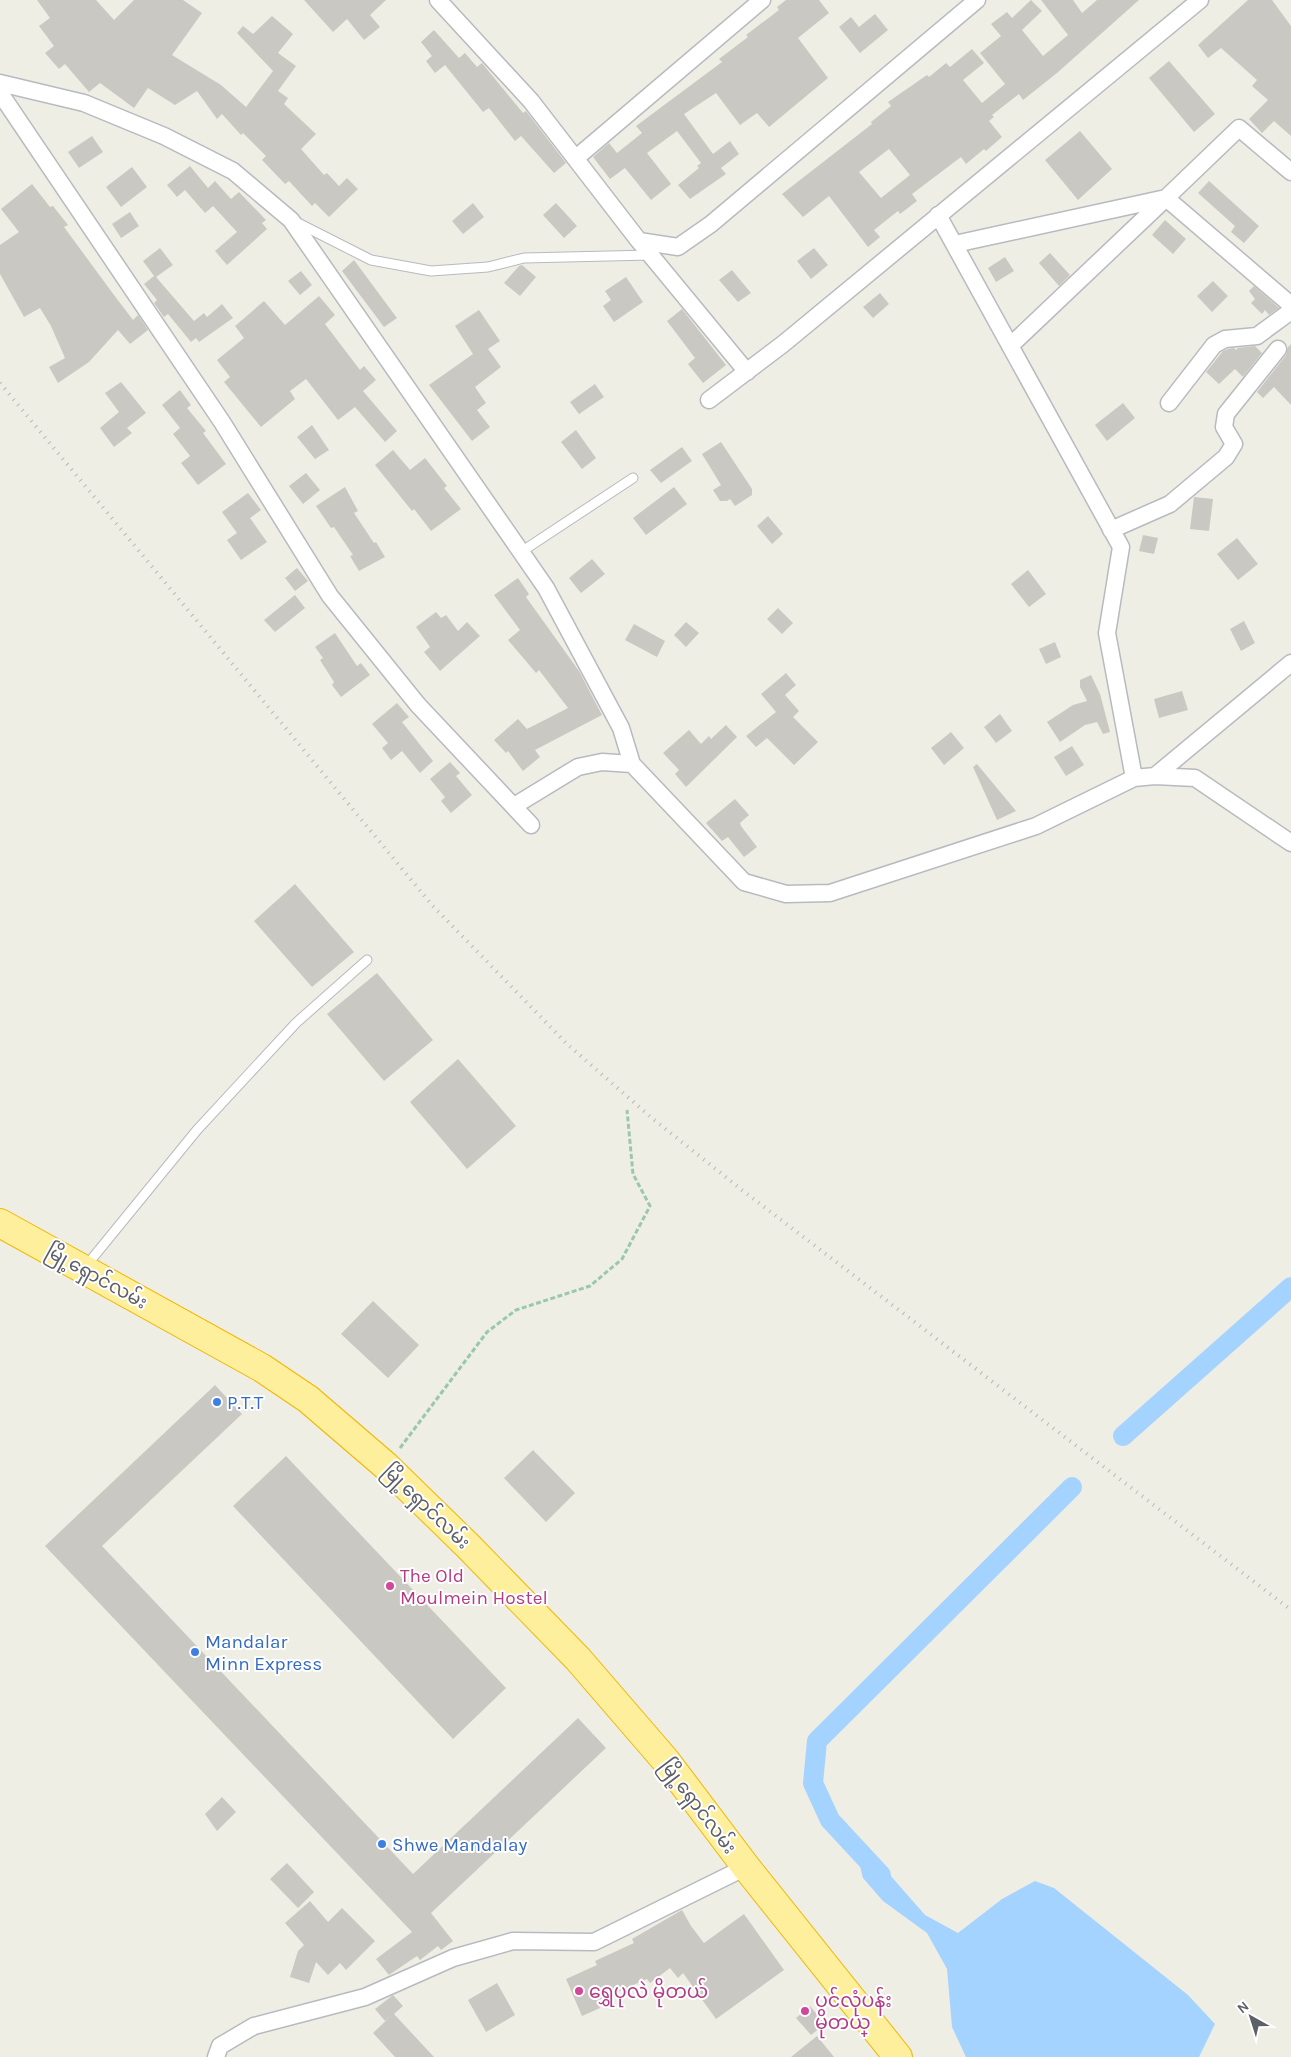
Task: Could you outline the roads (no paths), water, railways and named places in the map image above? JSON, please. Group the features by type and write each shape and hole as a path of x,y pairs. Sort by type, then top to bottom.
{"highway":[{"name":"မြို့ရှောင်လမ်း","path":"0,1223 262,1368 308,1399 386,1466 468,1546 578,1659 666,1761 746,1867 898,2057"}],"street":[{"path":"438,0 531,101 639,241 747,372"},
{"path":"576,158 762,0"},
{"path":"639,241 678,247 711,224 977,0"},
{"path":"709,400 747,372 1200,0"},
{"path":"0,83 84,103 164,136 232,171 291,220 546,588 621,728 632,764 744,882 786,894 830,893 1027,829 1134,778 1154,776 1194,778 1291,843"},
{"path":"0,92 222,422 330,596 418,705 531,825"},
{"path":"1010,346 1239,128 1291,172"},
{"path":"955,244 1166,198"},
{"path":"1166,198 1291,306"},
{"path":"938,215 1121,547 1108,633 1134,778"},
{"path":"1169,403 1214,345 1225,339 1257,336 1291,311"},
{"path":"1111,530 1170,504 1226,457 1234,444 1224,427 1226,414 1278,349"},
{"path":"1154,776 1291,663"},
{"path":"514,806 578,767 602,762 632,764"},
{"path":"221,2053 254,2026 365,1997 453,1958 513,1941 594,1942 746,1867"}],"lane":[{"path":"291,220 372,260 431,271 488,267 524,258 651,255"},
{"path":"522,552 633,478"},
{"path":"84,1268 203,1123 296,1023 367,960"}],"water":[{"path":"869,1851 925,1915 958,1933 1002,1899 1035,1881 1054,1888 1188,1995 1215,2024 1199,2057 966,2057 952,2027 947,1969 927,1933 883,1901 863,1878 858,1858"}],"waterway":[{"path":"1123,1436 1291,1287"},
{"path":"881,1875 830,1820 813,1783 817,1741 1072,1487"}],"railway":[{"path":"0,383 432,905 567,1044 653,1119 742,1190 1291,1610"}],"place":[{"name":"P.T.T","path":"217,1402"},
{"name":"The Old Moulmein Hostel","path":"390,1586"},
{"name":"Mandalar Minn Express","path":"195,1652"},
{"name":"Shwe Mandalay","path":"382,1844"},
{"name":"ရွှေပုလဲ မိုတယ်","path":"579,1991"},
{"name":"ပင်လုံပန်း မိုတယ္","path":"805,2011"}]}
